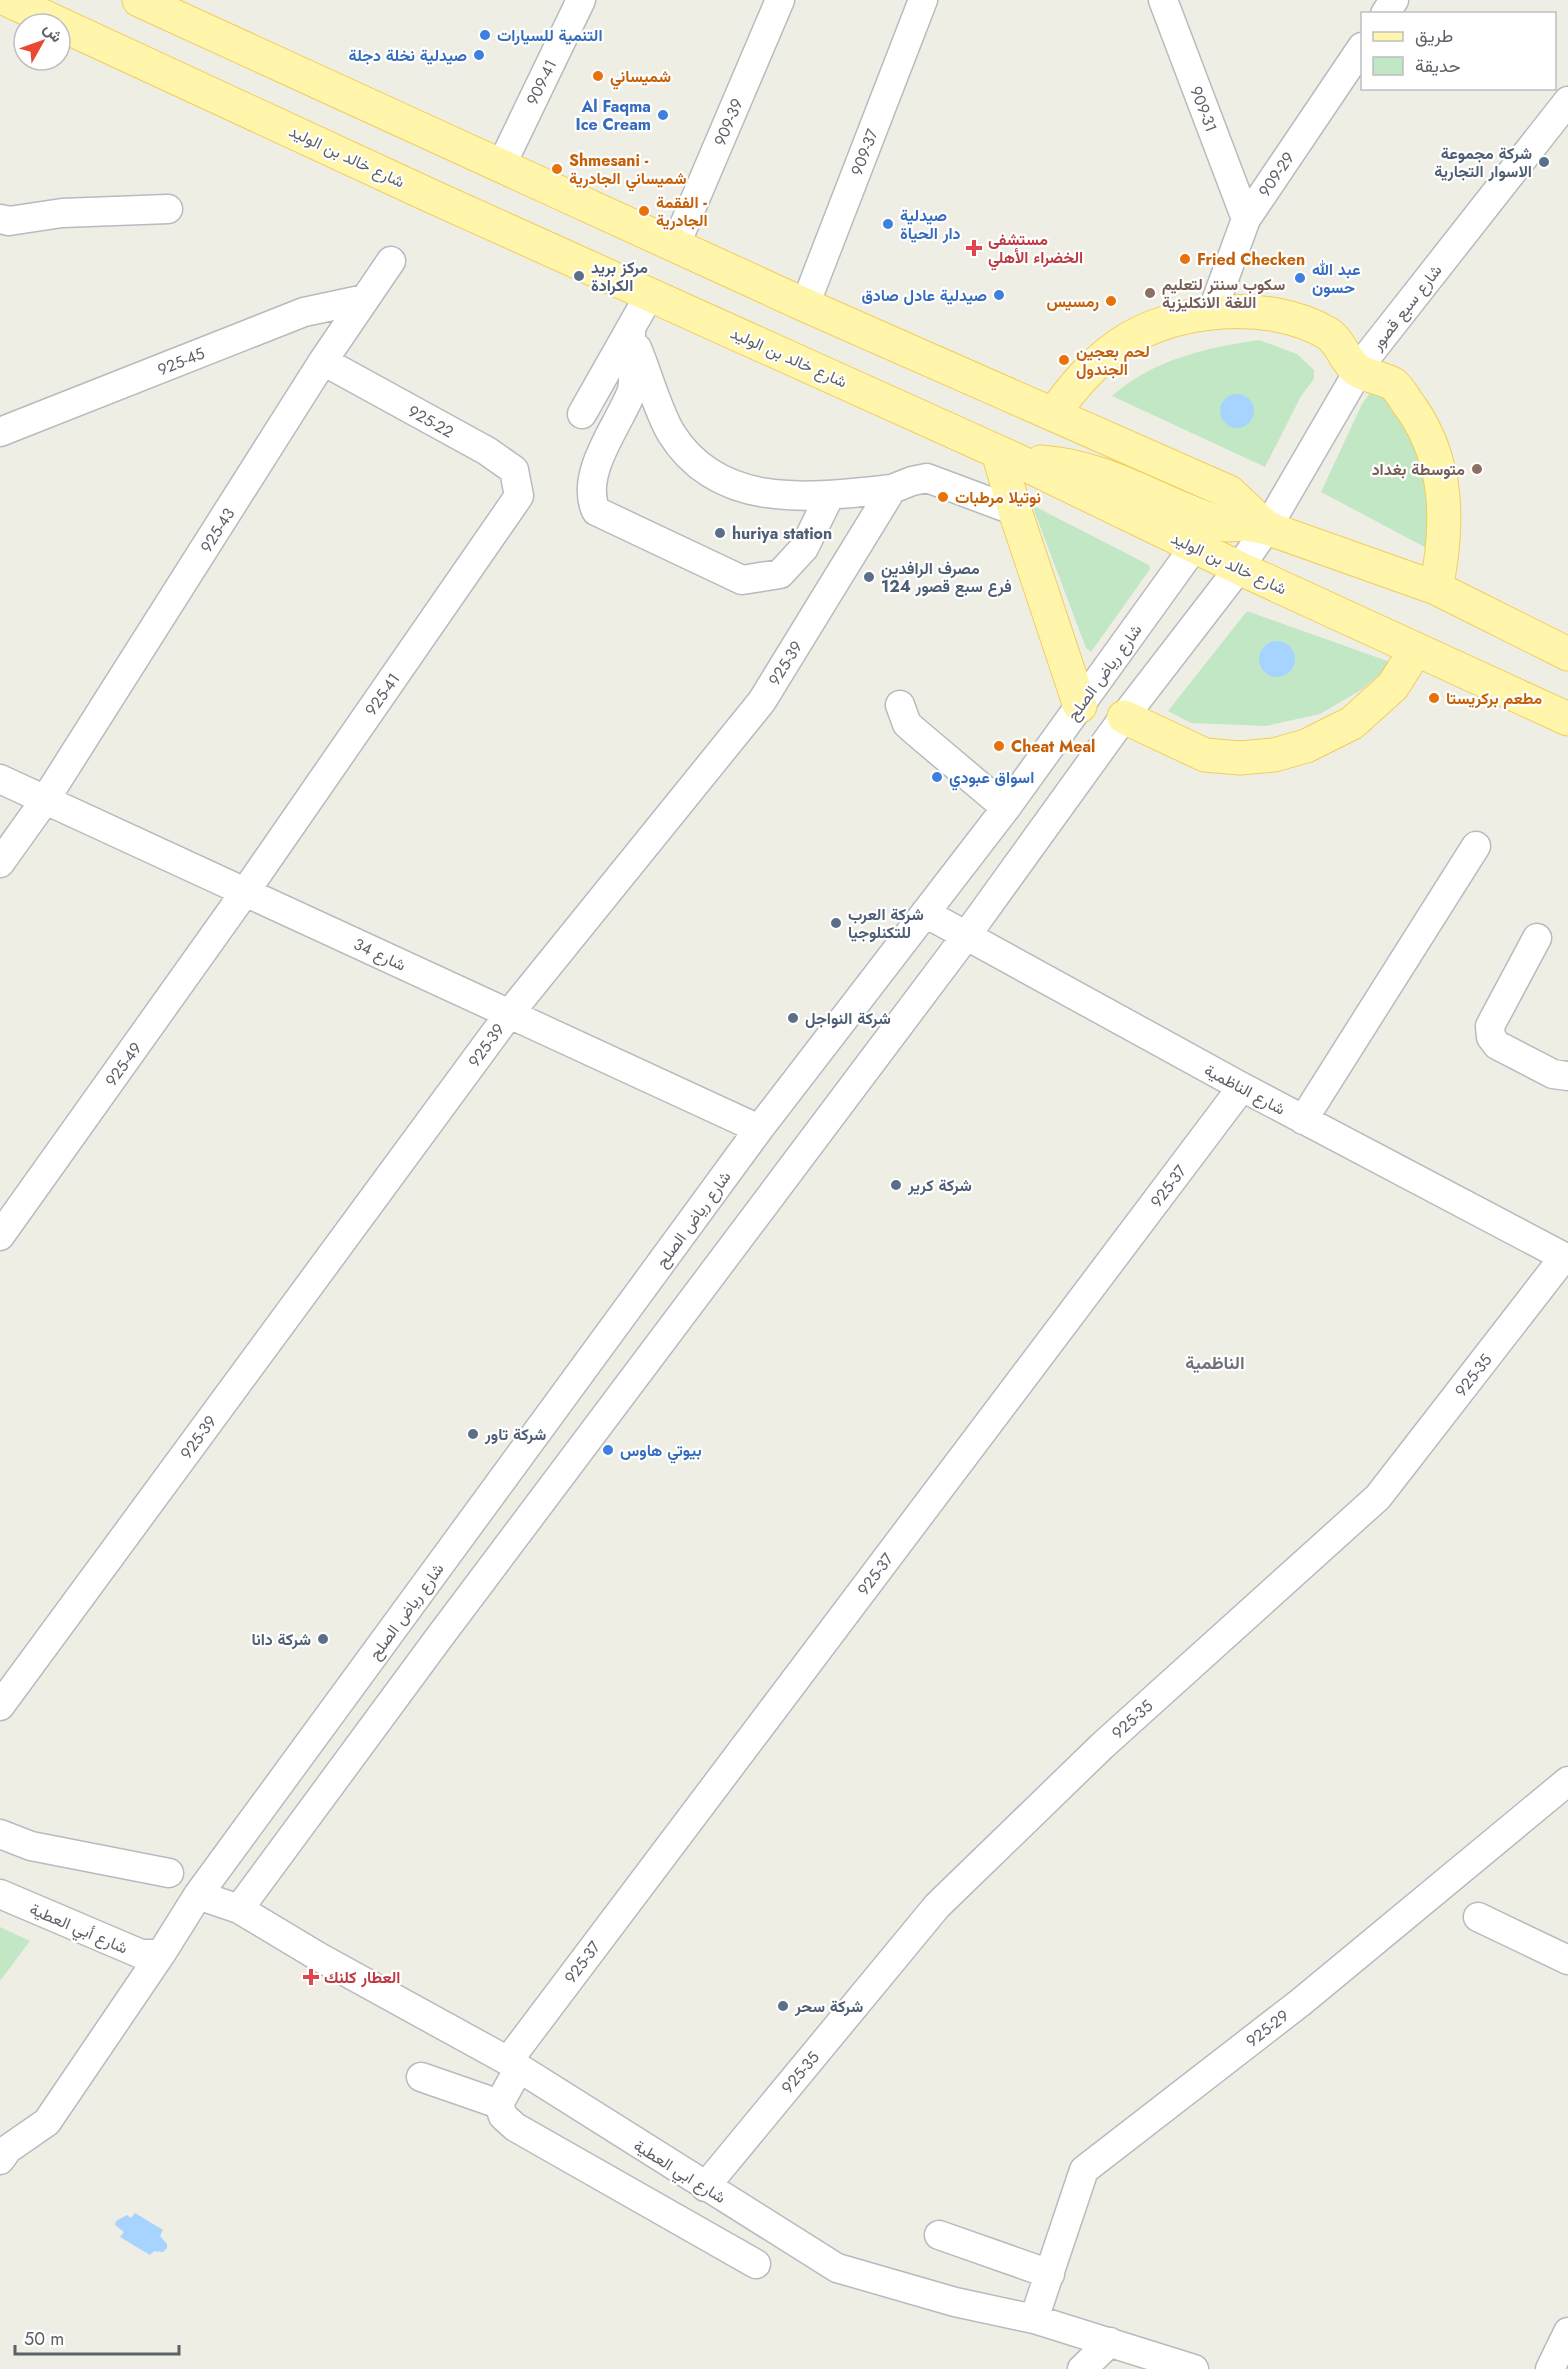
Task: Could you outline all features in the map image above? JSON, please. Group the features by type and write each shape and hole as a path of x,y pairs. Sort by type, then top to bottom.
{"main road":[{"name":"شارع خالد بن الوليد","path":"8,0 1007,456 1194,546 1253,547 1415,651 1568,719"},
{"name":"شارع خالد بن الوليد","path":"139,0 502,164 806,305 1229,492 1253,547"},
{"path":"1054,413 1083,375 1121,344 1164,323 1212,312 1252,312 1292,319 1329,333 1357,370 1394,385 1419,420 1437,460 1445,502 1445,535 1436,588"},
{"path":"1080,706 1015,511 1007,456 1063,463 1096,471 1226,525 1246,524 1253,547 1313,557 1398,586 1436,588 1568,654"},
{"path":"1177,505 1186,506 1194,502 1199,495 1198,486 1185,473"},
{"path":"1124,717 1205,755 1240,758 1274,755 1306,746 1352,723 1393,686 1415,651"}],"street":[{"name":"909-41","path":"502,164 581,0"},
{"name":"909-39","path":"676,244 780,0"},
{"name":"909-37","path":"806,305 923,0"},
{"name":"909-31","path":"1163,0 1246,219"},
{"name":"909-29","path":"1212,312 1246,219 1361,48"},
{"name":"شارع سبع قصور","path":"1253,547 1357,370 1568,101"},
{"path":"0,219 9,221 62,213 168,209"},
{"name":"925-43","path":"0,863 45,800 323,361 391,261"},
{"path":"582,414 631,332 650,294"},
{"name":"925-45","path":"0,432 304,312 365,299"},
{"path":"631,332 671,433 697,464 728,483 772,496 830,495 891,489 927,478 1015,511"},
{"path":"631,332 632,391 610,430 598,459 591,500 596,511 742,580 780,574 804,548 830,495"},
{"name":"925-22","path":"323,361 487,452 514,470 519,496"},
{"name":"925-39","path":"0,1706 509,1014 762,701 891,489"},
{"name":"925-41","path":"245,892 519,496"},
{"name":"شارع رياض الصلح","path":"198,1895 759,1129 1006,807 1194,546"},
{"path":"239,1909 438,1639 966,936 1124,717 1253,547"},
{"path":"900,705 907,724 1006,807"},
{"name":"شارع 34","path":"0,779 759,1129"},
{"path":"1303,1120 1476,846"},
{"name":"925-49","path":"0,1236 245,892"},
{"name":"شارع الناظمية","path":"925,913 1303,1120 1566,1258"},
{"path":"1537,938 1490,1026 1491,1037 1497,1045 1553,1074 1568,1076"},
{"name":"925-37","path":"499,2104 513,2064 1242,1087"},
{"name":"925-35","path":"705,2187 938,1906 1102,1746 1378,1497 1566,1258"},
{"path":"402,1617 416,1636 428,1641 438,1639"},
{"name":"925-29","path":"1035,2319 1084,2170 1301,2002 1568,1781"},
{"path":"0,1834 31,1846 169,1874"},
{"name":"شارع أبي العطية","path":"0,1894 141,1954 160,1954"},
{"path":"0,2160 8,2149 47,2122 198,1895"},
{"name":"شارع ابي العطية","path":"198,1895 239,1909 319,1958 513,2064 837,2268 955,2302 1035,2319 1194,2369"},
{"path":"1478,1917 1568,1960"},
{"path":"421,2077 499,2104 503,2116 515,2127 756,2264"},
{"path":"939,2235 1050,2274"},
{"path":"1550,2369 1568,2331"},
{"path":"1082,2369 1110,2342"}],"green space":[{"path":"1259,340 1297,354 1314,370 1314,379 1301,396 1265,467 1112,396 1145,373 1181,357 1200,351"},
{"path":"1373,389 1390,405 1403,423 1413,443 1426,485 1436,553 1321,492 1362,404"},
{"path":"1032,505 1149,565 1150,569 1091,652 1086,648"},
{"path":"1247,611 1393,663 1361,690 1320,714 1266,726 1191,723 1168,711"},
{"path":"0,1927 30,1941 0,1981"}],"water":[{"path":"1237,394 1249,399 1254,411 1249,423 1237,428 1225,423 1220,411 1225,399"},
{"path":"1277,641 1289,647 1295,659 1289,671 1277,677 1265,671 1259,659 1265,647"},
{"path":"135,2213 163,2230 160,2236 167,2244 167,2248 163,2252 154,2251 150,2255 120,2237 124,2232 115,2225 116,2221 127,2215 131,2218"}],"place":[{"name":"التنمية للسيارات","path":"485,35"},
{"name":"صيدلية نخلة دجلة","path":"479,55"},
{"name":"شميساني","path":"598,76"},
{"name":"Al Faqma Ice Cream","path":"663,115"},
{"name":"شركة مجموعة الاسوار التجارية","path":"1544,162"},
{"name":"Shmesani - شميساني الجادرية","path":"557,169"},
{"name":"الفقمة - الجادرية","path":"644,211"},
{"name":"صيدلية دار الحياة","path":"888,224"},
{"name":"مستشفى الخضراء الأهلي","path":"974,248"},
{"name":"Fried Checken","path":"1185,259"},
{"name":"مركز بريد الكرادة","path":"579,276"},
{"name":"عبد الله حسون","path":"1300,278"},
{"name":"سكوب سنتر لتعليم اللغة الانكليزية","path":"1150,293"},
{"name":"صيدلية عادل صادق","path":"999,295"},
{"name":"رمسيس","path":"1111,301"},
{"name":"لحم بعجين الجندول","path":"1064,360"},
{"name":"متوسطة بغداد","path":"1477,469"},
{"name":"نوتيلا مرطبات","path":"943,497"},
{"name":"huriya station","path":"720,533"},
{"name":"مصرف الرافدين فرع سبع قصور 124","path":"869,577"},
{"name":"مطعم بركريستا","path":"1434,698"},
{"name":"Cheat Meal","path":"999,746"},
{"name":"اسواق عبودي","path":"937,777"},
{"name":"شركة العرب للتكنلوجيا","path":"836,923"},
{"name":"شركة النواجل","path":"793,1018"},
{"name":"شركة كرير","path":"896,1185"},
{"name":"شركة تاور","path":"473,1434"},
{"name":"بيوتي هاوس","path":"608,1450"},
{"name":"شركة دانا","path":"323,1639"},
{"name":"العطار كلنك","path":"311,1977"},
{"name":"شركة سحر","path":"783,2006"}],"district":[{"name":"الناظمية","path":"1215,1363"}]}
